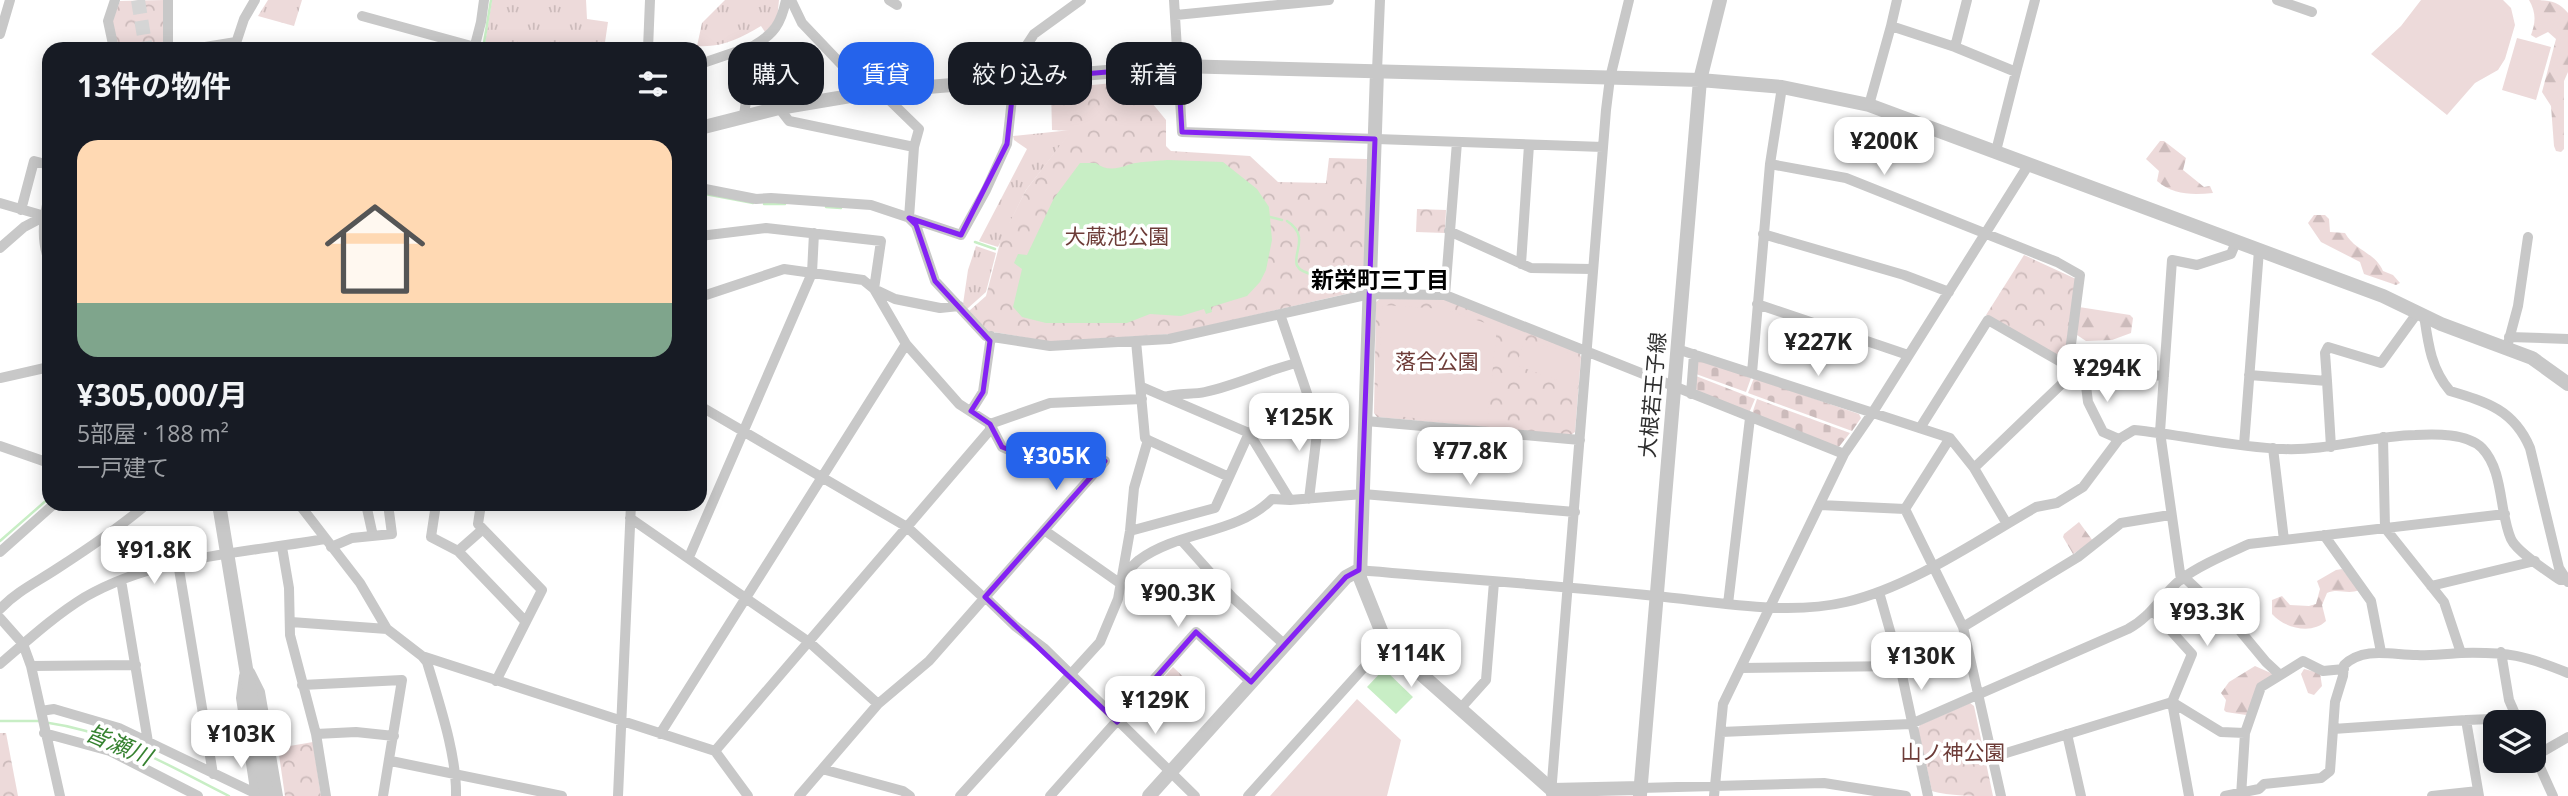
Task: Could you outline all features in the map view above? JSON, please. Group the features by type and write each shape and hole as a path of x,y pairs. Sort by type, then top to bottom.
{"street":[{"path":"0,34 10,0"},
{"path":"112,42 108,21 115,0"},
{"path":"168,0 168,42"},
{"path":"236,42 244,19 255,0"},
{"path":"476,42 484,0"},
{"path":"648,42 650,0"},
{"path":"760,42 782,21 789,0"},
{"path":"789,0 802,23 838,61"},
{"path":"1029,42 1034,34 1081,0"},
{"path":"1174,0 1177,42"},
{"path":"1176,15 1329,0"},
{"path":"1380,0 1359,570 1386,643 1551,793 1714,790 1824,783 1879,794 1906,796"},
{"path":"1551,793 1603,147 1610,78 1629,0"},
{"name":"大根若王子線","path":"1640,792 1700,80 1720,0"},
{"path":"1869,105 1897,0"},
{"path":"1955,47 1967,0"},
{"path":"1996,151 2035,0"},
{"path":"2277,0 2312,12"},
{"path":"362,16 453,42"},
{"path":"1891,26 1955,47 2016,72"},
{"path":"707,62 728,54"},
{"path":"1202,67 1700,80 1782,87 1869,105 2383,296 2441,324 2508,342 2568,339"},
{"path":"1752,373 1770,164 1782,87"},
{"path":"707,126 779,108 838,99"},
{"path":"744,116 745,105"},
{"path":"894,105 919,129 914,147 909,218 916,225 936,281 986,335 1049,346 1169,339 1370,294 1445,295 1844,454"},
{"path":"707,189 756,199 871,205 961,235 1007,144 1011,105"},
{"path":"1180,105 1182,132 1603,147"},
{"path":"779,108 789,121 914,147"},
{"path":"1445,295 1457,142"},
{"path":"1521,264 1529,145"},
{"path":"21,210 34,161 42,163"},
{"path":"1770,164 1846,178 2057,262 2080,275 2071,344 2088,402 2103,432 2119,439"},
{"path":"1714,790 1723,704 1844,454 2029,164"},
{"path":"0,204 42,216"},
{"path":"0,248 23,227 42,219"},
{"path":"707,235 766,228 881,241 874,289 906,344 959,404 990,424 1002,447 1047,464 1064,466 1105,461 929,661 878,704 799,796"},
{"path":"1449,231 1531,268 1592,269"},
{"path":"689,557 812,273 814,233"},
{"path":"1763,234 1904,275 1949,292"},
{"path":"2508,342 2518,306 2528,237"},
{"path":"2236,242 2231,254 2197,265 2172,260 2160,432 2170,515 2183,579 2204,596 2212,597 2280,675"},
{"path":"2244,444 2259,250"},
{"path":"707,295 784,269 863,280 874,289 895,299 917,304 940,308 959,306"},
{"path":"1757,304 1908,355"},
{"path":"1280,314 1311,405 1317,433 1309,499"},
{"path":"2331,447 2325,353 2329,347 2381,363 2421,314"},
{"path":"2421,314 2439,378 2450,391 2503,411 2516,423 2525,437 2559,568 2567,581"},
{"path":"1920,428 1988,320 2078,369 2164,376"},
{"path":"971,411 983,392 991,336"},
{"path":"1136,341 1145,438 1229,477"},
{"path":"2508,342 2568,383"},
{"path":"660,734 906,344"},
{"path":"1677,349 1950,438 1974,468 2007,524"},
{"path":"1691,394 1694,354"},
{"path":"1165,397 1203,393 1296,363"},
{"path":"0,378 42,369"},
{"path":"1974,468 2078,369"},
{"path":"2249,375 2327,381"},
{"path":"990,424 1050,403 1142,393 1165,397 1249,433 1290,500"},
{"path":"1130,531 1215,508 1249,433 1311,405"},
{"path":"707,409 907,527 1015,626 1045,649 1195,796"},
{"path":"1728,604 1751,418"},
{"path":"1366,421 1580,440"},
{"path":"715,751 990,430 990,424"},
{"path":"1149,796 1346,577 1359,570 1569,587 1728,604 1806,608 1846,603 1879,592 1933,565 2036,507 2057,503 2083,487 2119,439 2134,430 2273,448 2331,447 2383,437 2445,435 2475,443 2488,457 2512,540 2560,580 2567,581"},
{"path":"2383,437 2385,528 2447,609 2461,653"},
{"path":"1905,509 1950,438"},
{"path":"963,795 1100,642 1118,599 1130,531 1134,488 1148,440"},
{"path":"0,446 42,461"},
{"path":"2273,448 2284,540"},
{"path":"1122,580 1138,560 1161,548 1236,523 1261,511 1272,499 1363,494 1574,512"},
{"path":"1820,505 1905,509"},
{"path":"1905,509 1963,627 2001,796"},
{"path":"0,552 46,511"},
{"path":"0,609 24,587 45,577 101,540 138,511"},
{"path":"220,511 251,693 260,795"},
{"path":"304,511 360,583 387,629 427,662 446,725 456,796"},
{"path":"368,511 373,536"},
{"path":"0,664 64,611 87,596 121,580 178,563 392,534 389,511"},
{"path":"435,511 431,537 458,551 524,621"},
{"path":"480,511 478,524 542,590 496,681"},
{"path":"618,796 631,511"},
{"path":"1721,732 1911,723 2143,622 2183,579 2249,544 2505,514"},
{"path":"1963,627 2078,557 2120,523 2170,515"},
{"path":"630,519 809,642 878,704"},
{"path":"458,551 483,529"},
{"path":"1044,530 1122,580"},
{"path":"2325,535 2371,601 2381,652"},
{"path":"1182,541 1233,598 1284,645"},
{"path":"282,547 289,588 290,635 316,734 326,796"},
{"path":"2431,586 2535,561"},
{"path":"178,563 213,774"},
{"path":"121,580 148,742"},
{"path":"1460,709 1486,680 1494,582"},
{"path":"1879,592 1900,666 1928,796"},
{"path":"2153,611 2192,654 2172,702 2189,796"},
{"path":"0,618 23,644 31,666 60,796"},
{"path":"290,622 387,629"},
{"path":"1050,796 1196,632 1251,682"},
{"path":"1248,796 1386,643"},
{"path":"2225,796 2241,795 2259,789 2264,784 2322,778 2330,771 2337,691 2344,665 2350,659 2361,655 2381,652 2418,655 2501,652 2525,656 2568,673"},
{"path":"2501,652 2509,700 2514,710"},
{"path":"422,656 715,751 748,796"},
{"path":"2241,795 2245,733 2261,687 2303,661 2323,671 2344,669"},
{"path":"246,663 241,698 260,795"},
{"path":"246,663 260,692 278,796"},
{"path":"31,666 136,665"},
{"path":"1741,668 1900,666"},
{"path":"302,685 402,680 391,761 383,796"},
{"path":"1993,757 2172,702 2221,732 2245,733"},
{"path":"41,711 54,709 106,724 260,795"},
{"path":"2432,796 2479,793 2466,720"},
{"path":"2333,729 2483,720"},
{"path":"44,733 110,751 198,796"},
{"path":"316,734 394,736"},
{"path":"2067,734 2081,796"},
{"path":"2546,749 2568,737"},
{"path":"391,761 562,796"},
{"path":"822,769 909,796"},
{"path":"2542,773 2553,796"},
{"path":"1797,796 1798,783"},
{"path":"1824,783 1826,796"}],"highlighted area":[{"path":"1178,66 1182,132 1375,139 1359,570 1346,577 1251,682 1196,632 1117,722 985,597 1105,461 1047,464 1002,447 990,424 971,411 983,392 990,341 935,281 916,225 909,218 961,235 1007,144 1014,80"}],"green space":[{"path":"164,0 163,42 116,42 112,21 120,1"},
{"path":"268,0 302,0 294,26 258,16"},
{"path":"492,0 586,0 587,19 608,22 605,42 485,42"},
{"path":"725,0 779,0 777,20 765,32 761,26 730,41 707,45 707,42 698,42 702,23"},
{"path":"2421,0 2503,0 2511,8 2515,25 2505,59 2498,70 2475,83 2447,115 2371,54 2401,26"},
{"path":"2529,0 2560,5 2568,13 2568,72 2564,81 2564,149 2561,152 2556,151 2554,146 2551,106 2542,92 2556,39 2548,32 2536,38 2531,35 2535,17"},
{"path":"2517,38 2551,47 2536,100 2502,90"},
{"name":"大蔵池公園","path":"1106,84 1106,105 1154,105 1166,120 1166,146 1171,151 1250,156 1278,182 1326,183 1329,158 1367,159 1364,286 1359,291 1172,334 1049,342 994,332 988,334 969,311 986,296 1001,239 1026,190 1071,131 1052,130 1051,105 1092,105 1092,85"},
{"path":"1099,96 1026,190 998,247 979,241 1027,149 1014,140 1013,136 1071,130"},
{"path":"2160,141 2164,141 2186,158 2183,170 2204,187 2210,186 2213,193 2183,193 2157,181 2159,171 2146,159"},
{"path":"1417,209 1446,210 1445,233 1416,232"},
{"path":"2314,215 2325,215 2329,219 2330,232 2345,233 2380,265 2383,271 2393,275 2400,283 2396,285 2364,274 2360,262 2321,242 2308,223"},
{"path":"976,246 996,253 986,292 967,309 963,304 968,270"},
{"path":"2024,255 2076,279 2070,365 1986,315"},
{"name":"落合公園","path":"1383,296 1446,299 1579,352 1581,357 1575,432 1571,435 1377,417 1374,413 1376,302"},
{"path":"1383,305 1444,309 1497,327 1487,426 1387,415 1376,408"},
{"path":"2079,307 2130,315 2133,318 2131,333 2112,340 2086,341 2077,335"},
{"path":"1525,340 1578,355 1576,387 1516,365"},
{"path":"1701,360 1751,378 1746,392 1696,374 1696,364"},
{"path":"1696,376 1755,399 1749,413 1698,392 1695,388"},
{"path":"1754,378 1859,414 1861,418 1852,431 1748,393"},
{"path":"1757,399 1850,433 1838,448 1752,414"},
{"path":"2079,522 2093,541 2073,554 2063,537"},
{"path":"2342,569 2359,590 2327,593 2322,605 2326,621 2320,625 2298,628 2284,623 2272,614 2272,600 2282,596 2290,605 2316,604 2320,589 2317,581"},
{"path":"2255,666 2273,674 2246,715 2226,712 2226,700 2221,693 2229,682"},
{"path":"1173,667 1195,688 1185,698 1163,678"},
{"path":"2304,669 2320,673 2322,686 2314,695 2308,693 2301,674"},
{"path":"1357,699 1401,740 1387,796 1270,796"},
{"name":"山ノ神公園","path":"1970,703 1974,706 1993,796 1954,795 1932,791 1918,729 1920,725"},
{"path":"0,733 6,733 18,796 0,796"},
{"path":"313,742 321,796 285,796 278,748"}],"shaded area":[{"path":"1167,160 1223,162 1257,189 1269,207 1272,240 1266,270 1260,282 1247,296 1211,307 1212,312 1206,314 1204,309 1181,316 1150,314 1127,323 1046,323 1022,317 1013,307 1022,269 1014,263 1018,254 1027,255 1054,198 1080,163 1119,168 1135,163"},
{"path":"1384,669 1413,697 1396,714 1367,687"}],"waterway":[{"path":"484,42 491,0"},
{"path":"707,194 753,203"},
{"path":"764,204 785,204"},
{"path":"826,207 841,208"},
{"path":"1270,217 1282,220"},
{"path":"1287,221 1296,229 1299,237 1297,266 1315,275"},
{"path":"975,242 995,249"},
{"path":"1320,277 1343,283"},
{"path":"0,541 42,504"},
{"name":"皆瀬川","path":"0,721 39,721"},
{"name":"皆瀬川","path":"49,723 119,742 229,796"}],"tunnel":[{"path":"138,0 145,42"}],"district":[{"name":"新栄町三丁目","path":"1380,279"}]}
